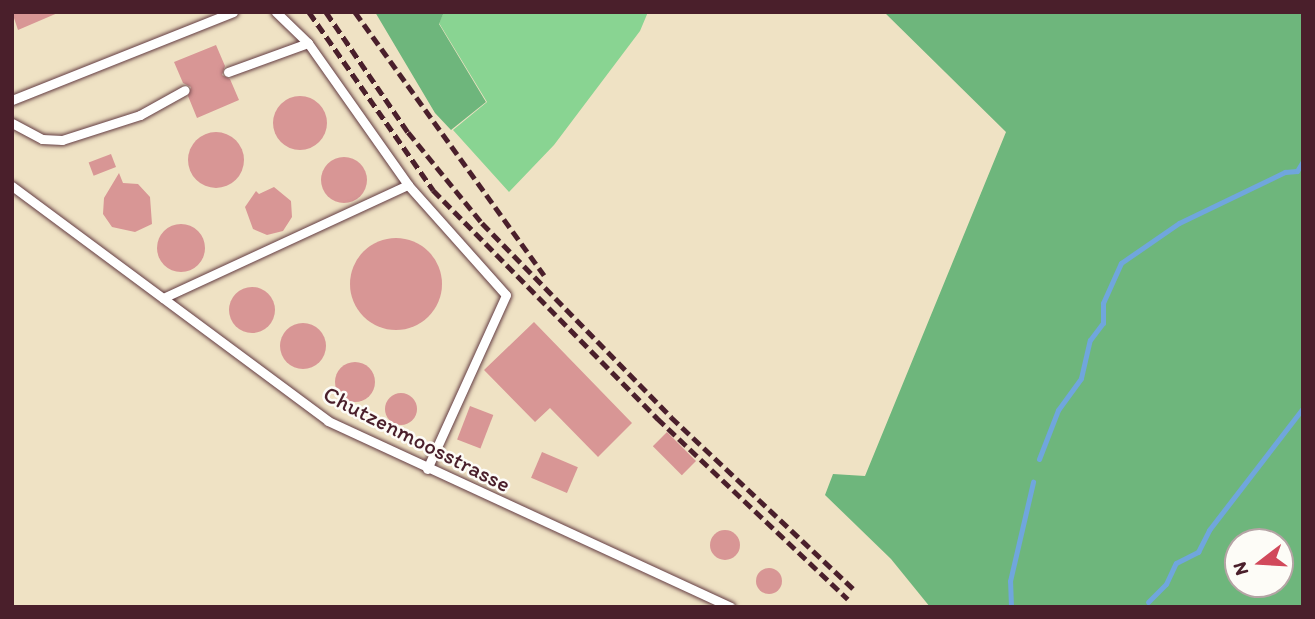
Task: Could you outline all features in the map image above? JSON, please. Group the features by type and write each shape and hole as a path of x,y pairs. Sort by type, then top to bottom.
{"lane":[{"path":"12,100 233,12"},
{"path":"276,12 309,43 408,185 506,295 427,469"},
{"path":"228,72 309,43"},
{"path":"12,123 42,139 62,140 140,115 185,90"},
{"path":"163,298 408,185"},
{"name":"Chutzenmoosstrasse","path":"12,186 328,421 730,607"}],"green space":[{"path":"375,12 444,12 439,24 486,102 451,130 435,113"},
{"path":"444,12 648,12 640,31 554,145 509,192 453,130 487,102 439,23"},
{"path":"884,12 1303,12 1303,607 930,607 891,559 825,495 833,474 865,476 1006,132"}],"building":[{"path":"12,12 60,12 18,30"},
{"path":"216,45 225,66 222,75 230,79 239,100 197,118 188,96 191,87 183,83 174,62"},
{"path":"300,96 319,104 327,123 319,142 300,150 281,142 273,123 281,104"},
{"path":"211,132 221,132 236,140 242,149 242,171 236,180 221,188 211,188 193,176 188,165 188,155 200,137"},
{"path":"111,154 116,167 94,176 89,163"},
{"path":"344,157 360,164 367,180 360,196 344,203 328,196 321,180 328,164"},
{"path":"119,173 123,183 138,184 150,197 152,224 135,232 112,227 103,214 104,198"},
{"path":"274,187 291,201 292,217 283,231 267,235 253,229 245,207 256,191 259,194"},
{"path":"181,224 198,231 205,248 198,265 181,272 164,265 157,248 164,231"},
{"path":"396,238 413,242 428,252 438,267 442,284 438,301 428,316 413,326 396,330 379,326 364,316 354,301 350,284 354,267 364,252 379,242"},
{"path":"252,287 268,294 275,310 268,326 252,333 236,326 229,310 236,294"},
{"path":"534,322 632,423 598,457 550,408 535,422 484,370"},
{"path":"303,323 320,329 326,346 320,363 303,369 286,363 280,346 286,329"},
{"path":"355,362 369,368 375,382 369,396 355,402 341,396 335,382 341,368"},
{"path":"401,393 412,398 417,409 412,420 401,425 390,420 385,409 390,398"},
{"path":"470,406 493,415 480,449 457,440"},
{"path":"667,432 696,461 682,475 653,446"},
{"path":"542,452 578,467 567,493 531,478"},
{"path":"725,530 735,535 740,545 735,555 725,560 715,555 710,545 715,535"},
{"path":"769,568 778,572 782,581 778,590 769,594 760,590 756,581 760,572"}],"waterway":[{"path":"1039,459 1058,410 1081,378 1090,340 1103,323 1103,303 1121,263 1179,223 1285,172 1297,171 1303,161"},
{"path":"1148,602 1166,584 1176,563 1198,552 1209,530 1303,408"},
{"path":"1011,607 1010,581 1033,482"}],"railway":[{"path":"309,12 433,190 657,418 848,599"},
{"path":"326,12 408,132 482,223 671,417 857,592"},
{"path":"355,12 544,275"}]}
